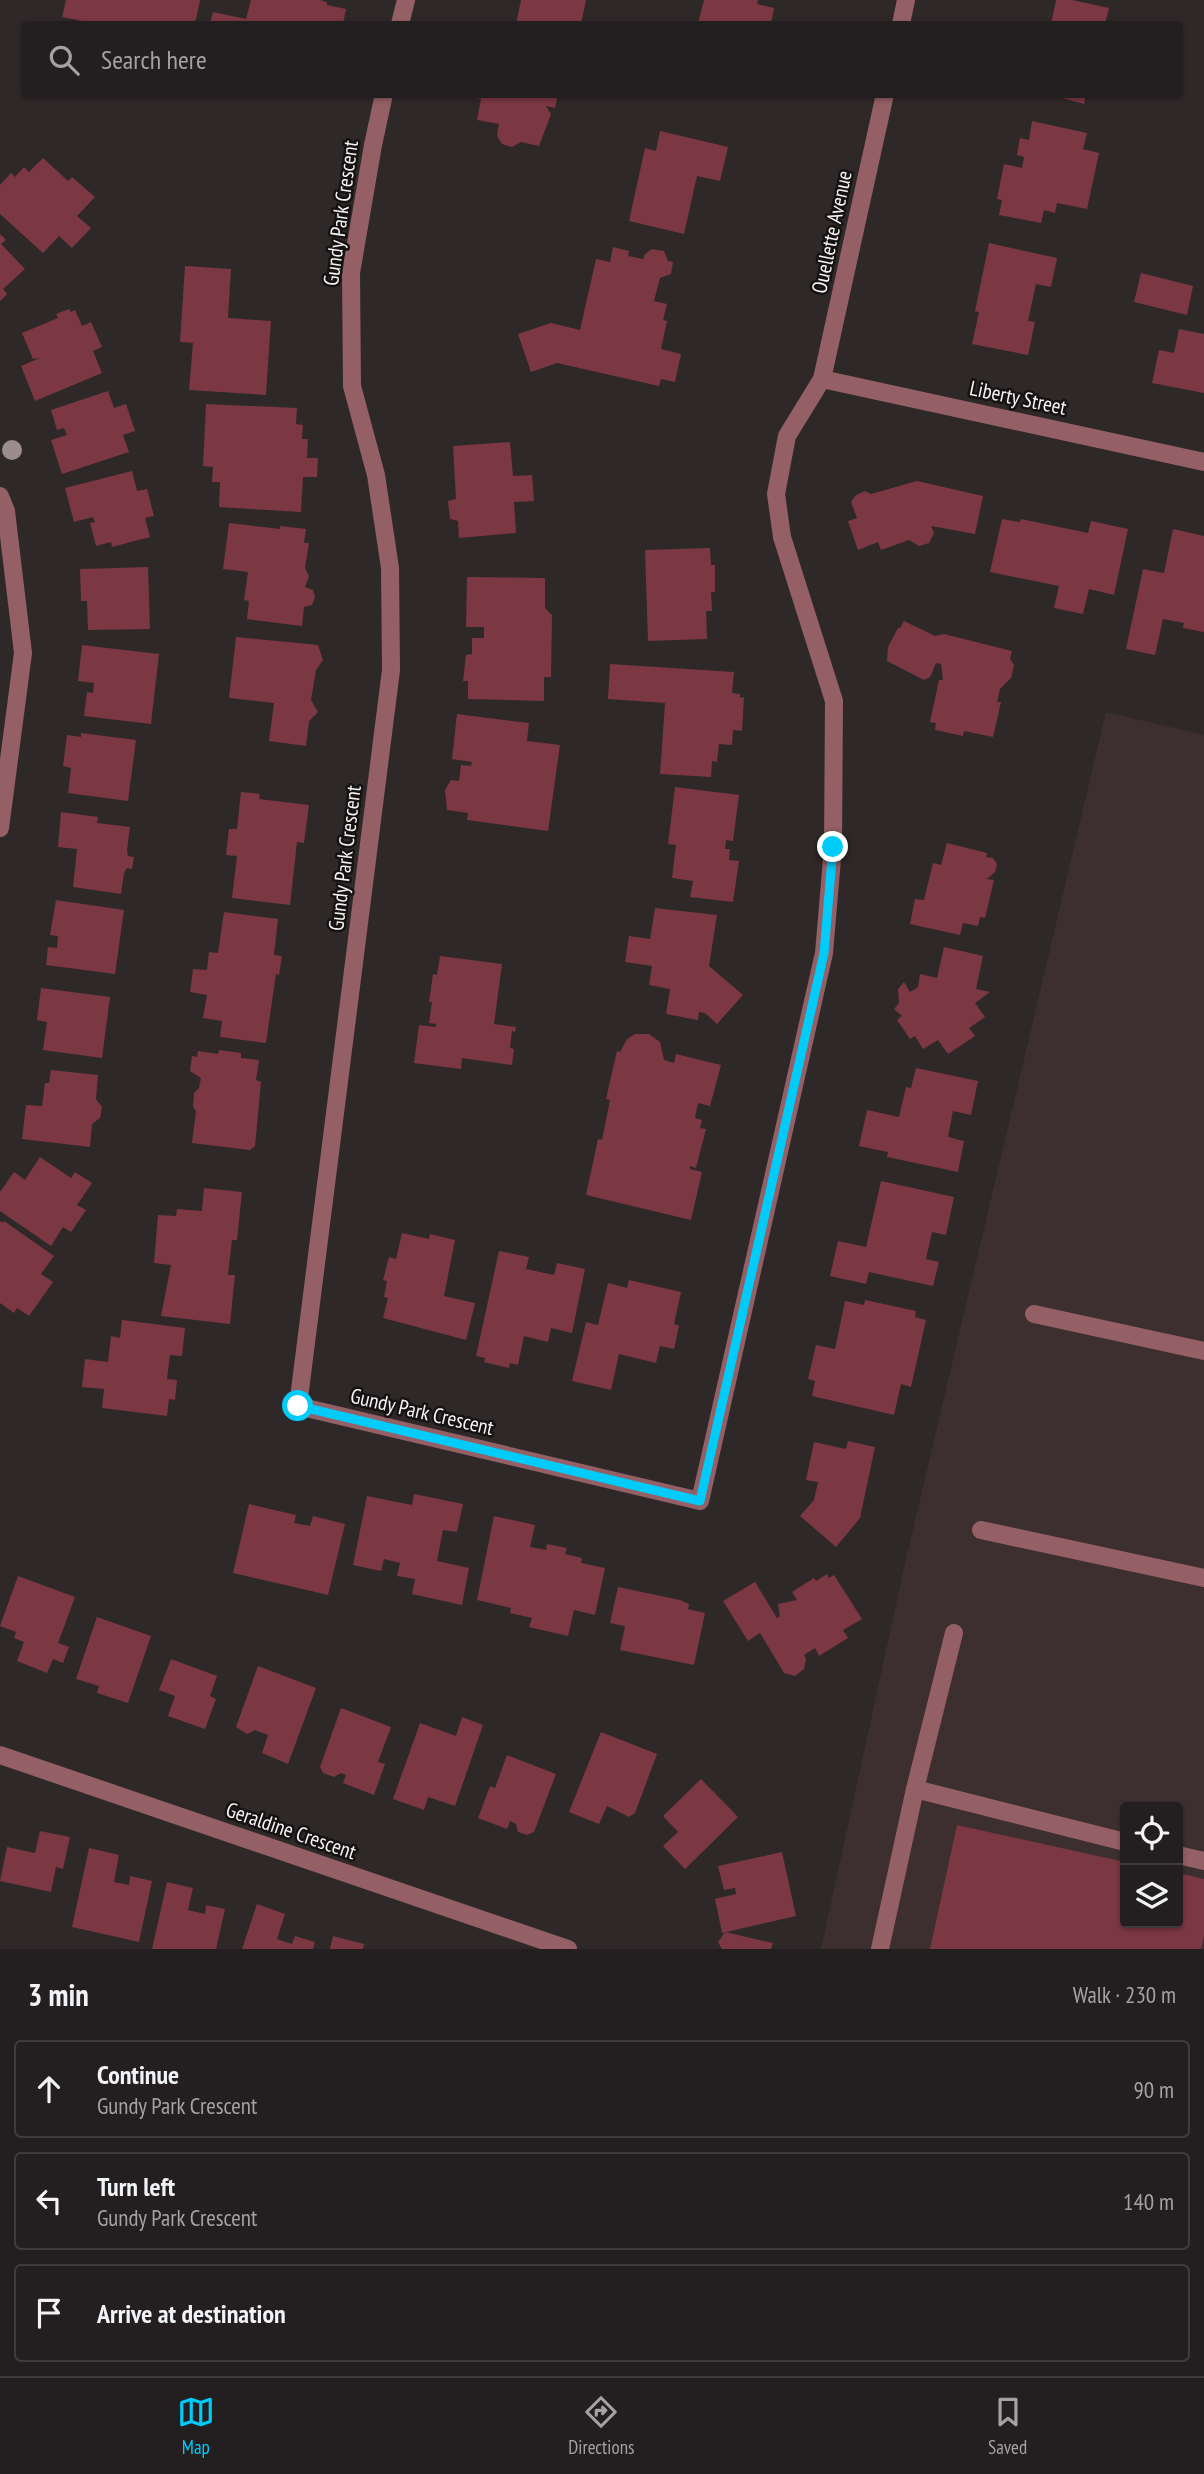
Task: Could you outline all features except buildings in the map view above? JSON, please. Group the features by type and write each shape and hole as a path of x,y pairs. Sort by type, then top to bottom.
{"street":[{"path":"401,21 406,0"},
{"path":"902,21 906,0"},
{"name":"Gundy Park Crescent","path":"383,98 351,273 352,386 376,475 390,568 391,670 298,1406 700,1501 824,953 833,847 834,701 782,537 776,494 787,436 822,379"},
{"name":"Ouellette Avenue","path":"822,379 884,98"},
{"name":"Liberty Street","path":"822,379 1204,462"},
{"path":"0,496 6,511 23,653 0,828"},
{"path":"1034,1314 1204,1351"},
{"path":"981,1530 1204,1578"},
{"path":"880,1949 915,1789 954,1633"},
{"name":"Geraldine Crescent","path":"0,1755 568,1949"},
{"path":"915,1789 1120,1841"},
{"path":"1183,1856 1204,1861"}],"shaded area":[{"path":"1106,712 1204,735 1204,1949 821,1949 906,1559"}],"route":[{"path":"298,1406 700,1501 824,953 833,847"}]}
